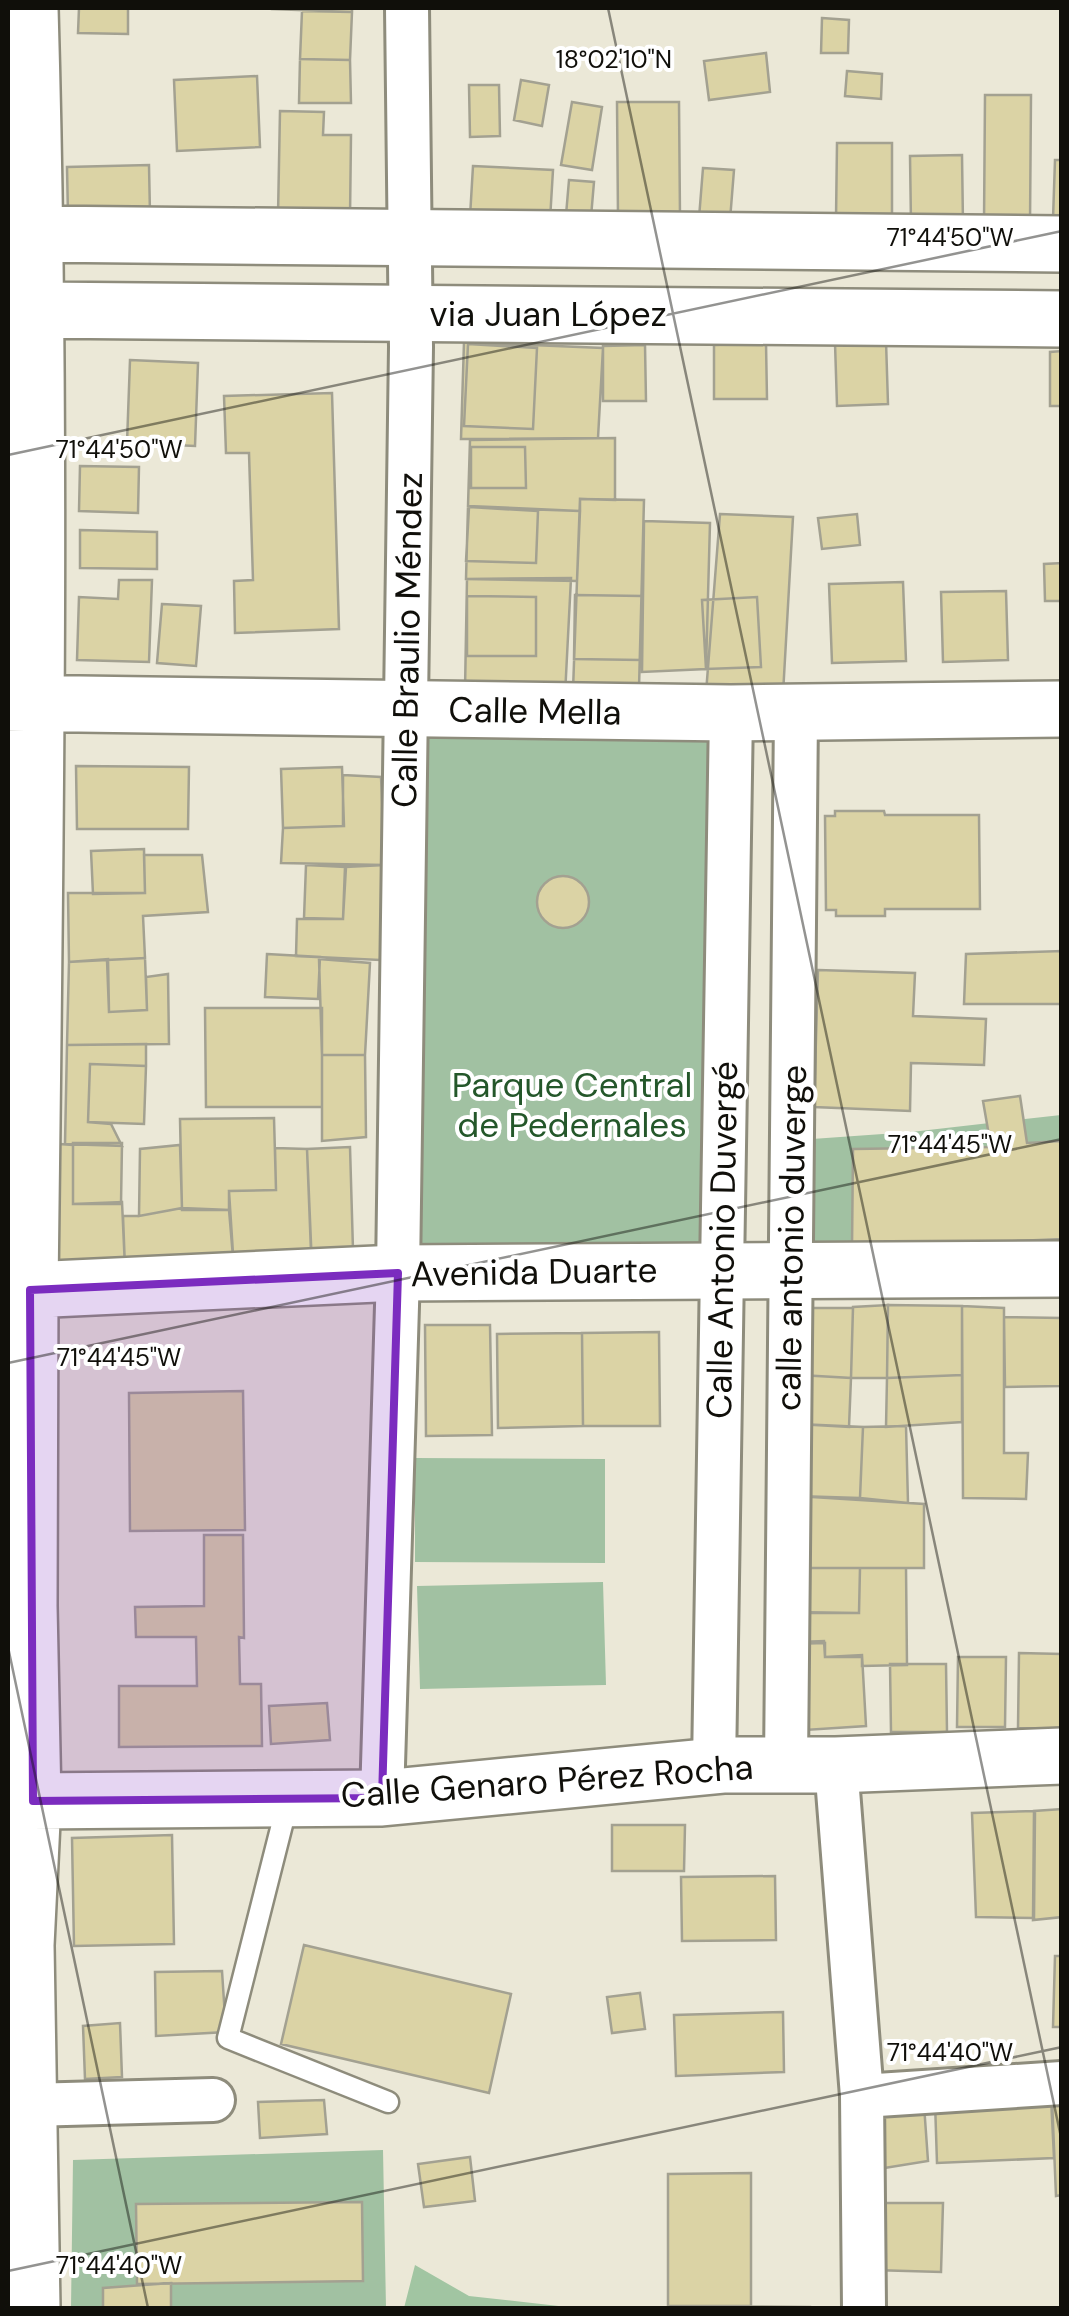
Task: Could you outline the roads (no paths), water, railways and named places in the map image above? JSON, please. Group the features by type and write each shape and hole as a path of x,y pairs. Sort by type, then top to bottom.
{"main road":[{"path":"30,8 22,234 18,1607 33,1801 17,1946 29,2105 32,2308"},
{"path":"22,234 1062,244"},
{"name":"via Juan López","path":"22,310 1062,319"},
{"name":"Calle Mella","path":"22,703 731,713 1062,708"},
{"name":"Avenida Duarte","path":"19,1290 398,1273 1062,1270"},
{"name":"Calle Genaro Pérez Rocha","path":"33,1801 382,1798 714,1766 1062,1756"}],"street":[{"name":"Calle Braulio Méndez","path":"382,1798 398,1273 412,313 407,8"},
{"name":"Calle Antonio Duvergé","path":"714,1766 731,713"},
{"name":"calle antonio duverge","path":"796,713 791,1269 811,1765"},
{"path":"811,1765 862,2096 864,2308"},
{"path":"862,2096 1062,2083"},
{"path":"29,2105 213,2100"}],"lane":[{"path":"289,1799 228,2038 388,2102"}],"park label":[{"name":"Parque Central de Pedernales","path":"572,1105"}]}
